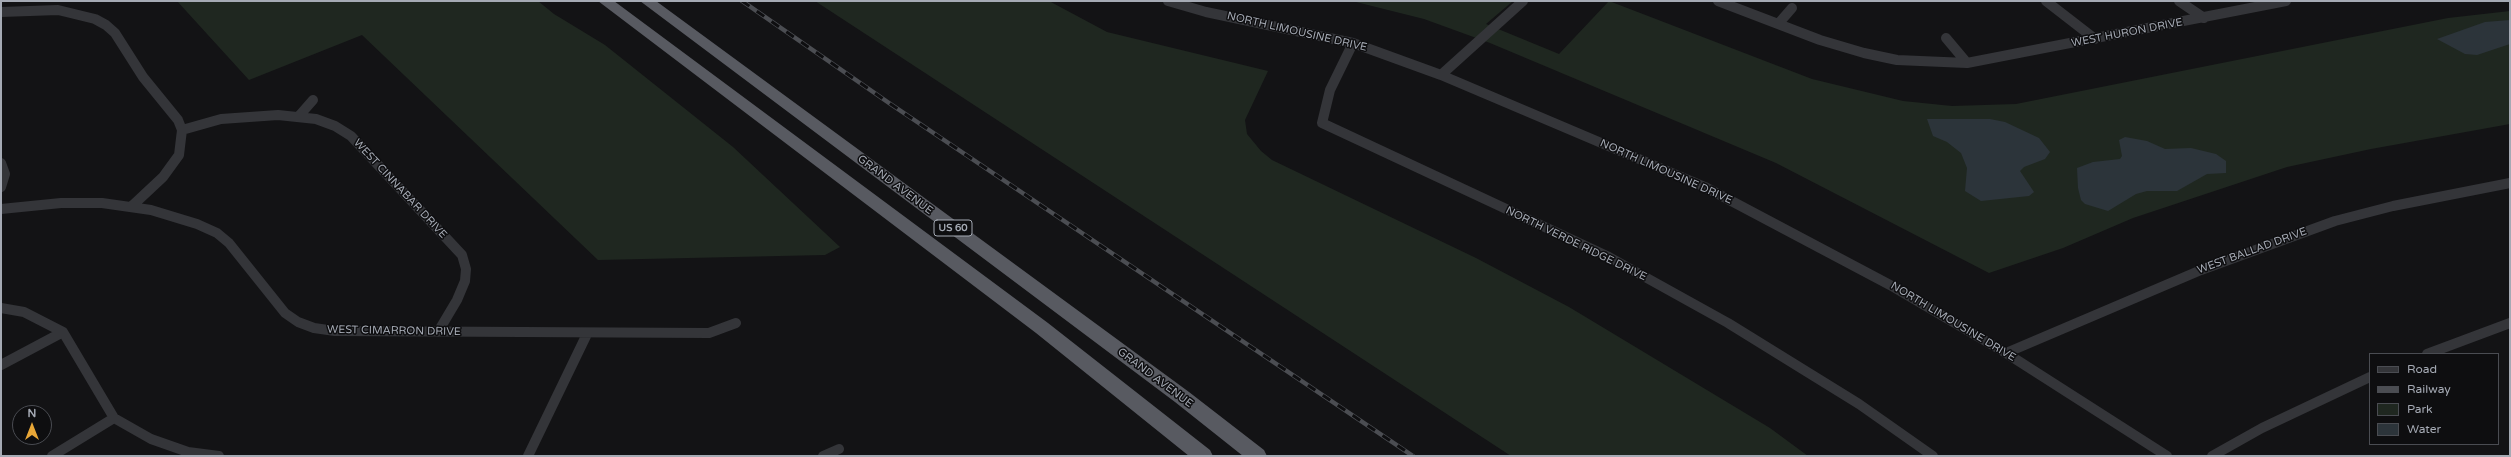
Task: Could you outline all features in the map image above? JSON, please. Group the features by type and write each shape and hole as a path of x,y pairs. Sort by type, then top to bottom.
{"highway":[{"name":"US 60","path":"605,1 1042,328 1203,456"},
{"name":"GRAND AVENUE","path":"647,1 1182,397 1257,456"}],"street":[{"path":"48,10 58,1"},
{"name":"NORTH LIMOUSINE DRIVE","path":"1168,1 1206,12 1353,43 1441,75 1705,187 1890,285 2006,353 2167,456"},
{"path":"1441,75 1523,1"},
{"name":"WEST HURON DRIVE","path":"1718,1 1779,23 1820,40 1864,53 1897,60 1967,63 2286,1"},
{"path":"2046,1 2095,39"},
{"path":"2179,1 2204,18"},
{"path":"1779,23 1792,8"},
{"path":"1,12 48,10 76,13 106,25 115,34 143,77 178,120 182,130 179,155 172,166 132,206"},
{"path":"1946,38 1967,63"},
{"name":"NORTH VERDE RIDGE DRIVE","path":"1353,43 1330,90 1322,123 1615,261 1741,331 1859,404 1933,456"},
{"path":"299,116 313,100"},
{"name":"WEST CINNABAR DRIVE","path":"182,130 204,122 244,116 299,116 334,126 351,136 462,255 466,269 465,281 457,300 438,332"},
{"path":"1,163 5,174 1,187"},
{"name":"WEST BALLAD DRIVE","path":"2006,353 2201,270 2335,222 2393,206 2510,183"},
{"name":"WEST CIMARRON DRIVE","path":"1,209 61,203 132,206 175,216 217,233 229,243 249,266 285,313 298,322 314,328 335,331 587,334 709,332 736,323"},
{"path":"1,308 24,312 63,332 114,418 151,439 188,452 219,456"},
{"path":"2430,353 2510,323"},
{"path":"1,365 63,332"},
{"path":"528,456 587,334"},
{"path":"2212,456 2262,428 2369,377"},
{"path":"52,456 114,418"},
{"path":"823,456 839,449"}],"green space":[{"path":"177,1 538,1 554,14 605,45 733,147 840,247 825,255 598,260 362,35 249,80"},
{"path":"815,1 1049,1 1107,32 1268,71 1245,120 1247,134 1261,151 1272,160 1476,258 1569,307 1770,428 1808,456 1511,456"},
{"path":"1352,1 1513,1 1486,24 1559,54 1609,1 1812,79 1903,101 1952,106 2016,104 2448,18 2510,11 2510,124 2371,149 2287,167 2133,218 2063,248 1989,273 1776,163 1490,43 1424,19"}],"water":[{"path":"2510,20 2510,44 2477,55 2465,54 2437,39 2485,22"},
{"path":"1927,119 1990,119 2005,122 2039,138 2050,152 2045,159 2024,167 2020,171 2034,192 2029,196 1981,201 1965,191 1967,168 1961,153 1947,142 1933,136"},
{"path":"2125,137 2147,141 2165,149 2191,148 2216,154 2226,161 2226,173 2207,174 2177,191 2147,191 2136,194 2108,211 2085,204 2081,200 2078,188 2077,168 2093,162 2120,159 2122,156 2119,140"}],"railway":[{"path":"742,1 889,103 1413,456"}]}
